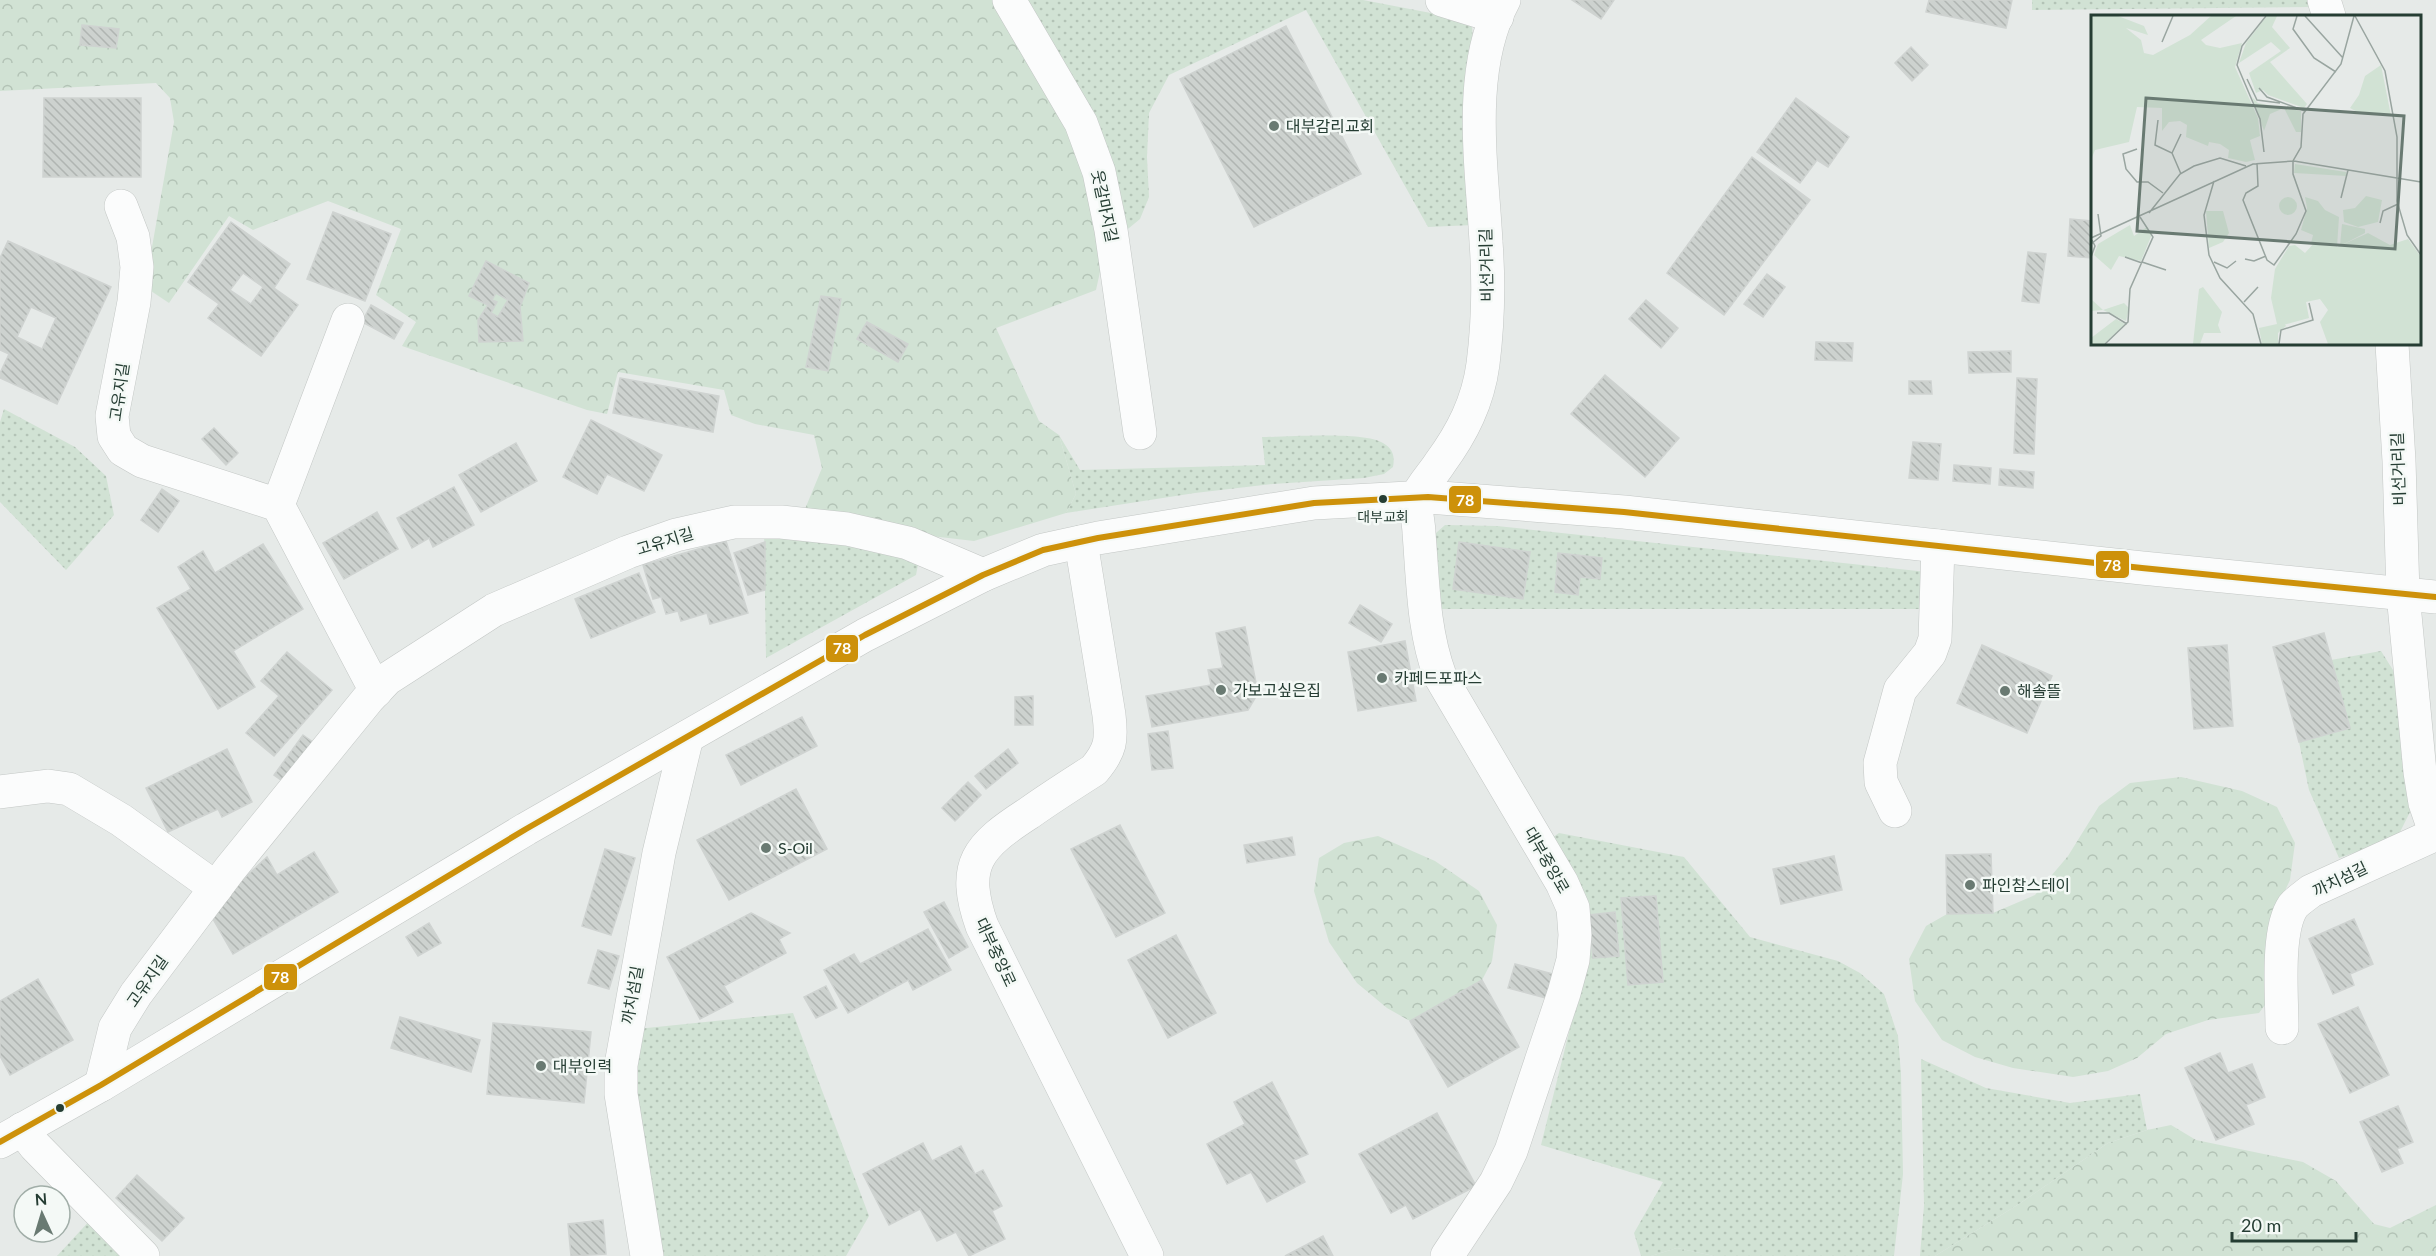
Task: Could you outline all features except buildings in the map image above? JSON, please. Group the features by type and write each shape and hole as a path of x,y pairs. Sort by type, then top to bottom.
{"street":[{"name":"웃갈마지길","path":"1009,0 1081,123 1099,172 1111,230 1140,433"},
{"name":"비선거리길","path":"1417,497 1453,445 1471,413 1483,366 1487,318 1487,245 1480,157 1480,102 1487,50 1501,8 1442,0"},
{"path":"2324,0 2329,15"},
{"name":"고유지길","path":"121,206 133,237 137,267 134,302 112,416 114,436 123,450 142,461 278,505"},
{"path":"348,321 278,505 376,691"},
{"name":"비선거리길","path":"2392,345 2399,461 2403,594"},
{"path":"11,1135 101,1085 526,829 865,635 983,575 1044,550 1080,542 1314,503 1417,497 1624,512 2436,597"},
{"name":"대부중앙로","path":"1417,497 1426,623 1431,652 1453,702 1562,883 1573,908 1575,935 1573,960 1564,993 1511,1151 1496,1182 1447,1256"},
{"name":"고유지길","path":"101,1085 115,1028 136,994 216,888 376,691 395,674 494,610 628,552 676,536 734,522 781,522 847,529 908,543 983,575"},
{"name":"대부중앙로","path":"1080,542 1109,715 1111,737 1106,756 1094,770 995,835 981,853 973,875 974,902 982,926 1147,1256"},
{"path":"1896,811 1881,782 1880,763 1900,690 1930,653 1935,639 1938,546"},
{"name":"까치섬길","path":"2282,1028 2282,941 2285,921 2294,905 2311,891 2436,834 2425,802 2420,772 2403,594"},
{"name":"까치섬길","path":"647,1256 621,1094 621,1065 659,853 687,737"},
{"path":"0,792 48,786 69,789 121,820 216,888"},
{"path":"11,1135 35,1146 143,1256"}],"green space":[{"path":"0,0 994,0 1067,117 1107,240 1096,290 996,328 1039,421 1059,435 1076,494 1066,513 974,541 931,536 805,509 822,468 814,435 755,424 731,415 724,390 618,372 607,414 587,410 402,346 416,322 376,295 401,229 328,201 253,230 229,216 169,303 145,287 174,122 170,98 156,83 0,91"},
{"path":"1018,0 1363,0 1462,19 1472,27 1473,41 1464,91 1473,225 1428,227 1306,10 1169,75 1149,113 1147,157 1149,197 1140,219 1123,233"},
{"path":"2032,0 2312,0 2313,7 2032,10"},
{"path":"4,409 75,447 106,476 114,515 66,570 0,502 0,422"},
{"path":"1059,435 1080,470 1265,465 1262,437 1343,436 1373,439 1389,448 1394,463 1393,467 1384,474 1364,478 1273,484 1195,493 1066,513 1076,494"},
{"path":"1445,525 1497,526 1927,572 1923,609 1438,609 1434,550 1436,533"},
{"path":"764,529 919,559 916,575 766,658"},
{"path":"2381,651 2398,678 2411,810 2397,838 2339,858 2309,790 2299,742 2350,728 2331,660"},
{"path":"2181,777 2242,791 2277,807 2295,843 2290,880 2276,910 2268,1001 2259,1013 2208,1020 2166,1034 2137,1058 2108,1071 2073,1077 2013,1068 1975,1057 1942,1040 1915,1001 1909,959 1926,926 1947,914 1993,913 2035,895 2068,856 2099,806 2130,783"},
{"path":"1559,833 1684,857 1750,937 1838,961 1860,973 1884,994 1898,1036 1901,1074 1903,1174 1894,1256 1714,1256 1677,1248 1651,1256 1641,1256 1634,1233 1663,1182 1541,1145 1582,980 1549,840"},
{"path":"1378,836 1435,861 1479,891 1497,925 1492,961 1482,980 1410,1021 1387,1008 1357,983 1329,942 1314,891 1319,858 1344,843"},
{"path":"793,1013 869,1216 846,1256 657,1256 635,1120 637,1029"},
{"path":"1921,1059 1986,1088 2070,1103 2140,1094 2147,1130 2108,1143 2019,1204 1935,1256 1920,1256 1924,1205"},
{"path":"2171,1125 2196,1140 2303,1162 2336,1181 2374,1224 2390,1228 2436,1205 2436,1256 1935,1256 2019,1204 2108,1143"},
{"path":"93,1217 130,1256 57,1256 68,1244 72,1244 72,1240"},
{"path":"1677,1248 1714,1256 1651,1256"}],"transit line":[{"name":"78","path":"0,1142 101,1085 526,829 865,635 983,575 1043,550 1098,538 1314,503 1428,497 1624,512 2436,597"}],"place":[{"name":"대부감리교회","path":"1274,126"},
{"name":"대부교회","path":"1383,499"},
{"name":"카페드포파스","path":"1382,678"},
{"name":"가보고싶은집","path":"1221,690"},
{"name":"해솔뜰","path":"2005,691"},
{"name":"S-Oil","path":"766,848"},
{"name":"파인참스테이","path":"1970,885"},
{"name":"대부인력","path":"541,1066"}]}
